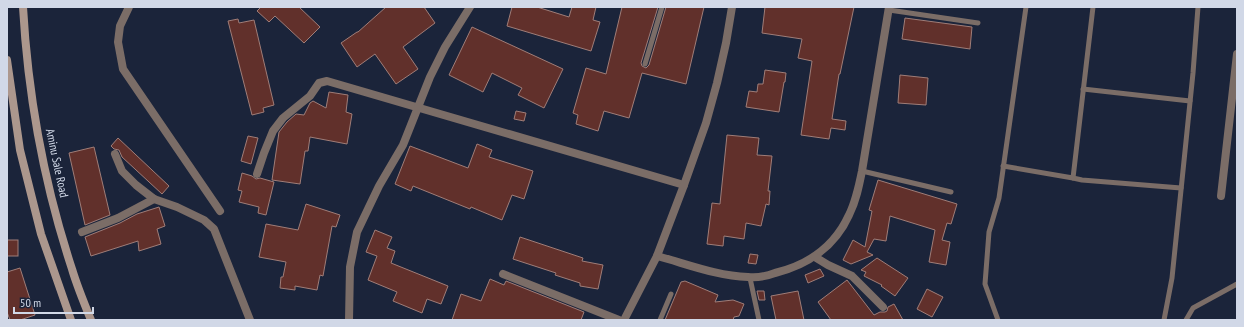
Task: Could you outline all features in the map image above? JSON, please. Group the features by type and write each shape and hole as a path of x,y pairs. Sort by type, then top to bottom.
{"street":[{"name":"Aminu Sale Road","path":"23,7 32,107 49,191 72,269 91,320"},
{"path":"129,7 120,26 118,42 123,70 220,211"},
{"path":"349,320 350,267 357,232 376,191 403,145 430,77 445,46 470,7"},
{"path":"624,320 657,256 706,124 726,43 732,7"},
{"path":"657,256 715,273 750,278 768,276 789,270 815,257 825,248 839,232 850,215 856,196 862,171 889,8"},
{"path":"1221,196 1237,54"},
{"path":"7,60 20,150 41,234 71,320"},
{"path":"257,174 273,131 283,118 310,96 319,83 327,81 684,185"},
{"path":"115,154 122,171 136,185 154,199 177,207 204,220 214,229 250,320"},
{"path":"82,232 118,218 154,199"},
{"path":"815,257 852,276 883,307"},
{"path":"503,274 619,320"}],"lane":[{"path":"645,64 662,7"},
{"path":"998,320 985,284 989,232 999,198 1026,7"},
{"path":"1073,178 1093,7"},
{"path":"1164,320 1172,278 1198,7"},
{"path":"889,8 978,23"},
{"path":"1083,89 1190,101"},
{"path":"1003,166 1082,180 1181,188"},
{"path":"862,171 951,192"},
{"path":"750,278 759,320"},
{"path":"1186,320 1193,308 1237,284"},
{"path":"660,320 671,294"}],"building":[{"path":"261,7 299,7 320,27 304,43 275,16 269,22 257,11"},
{"path":"386,7 424,7 435,23 403,47 418,69 396,84 375,54 357,67 341,43 358,32"},
{"path":"512,7 537,7 569,17 572,7 596,7 593,20 600,22 591,51 507,26"},
{"path":"622,7 658,7 641,63 642,66 646,68 649,65 666,7 704,7 686,84 642,73 629,118 604,111 598,131 576,124 578,115 573,113 586,68 606,74"},
{"path":"765,7 854,7 839,74 832,119 846,121 845,130 831,128 829,139 801,135 812,61 798,58 802,39 762,33"},
{"path":"905,18 972,27 970,49 902,39"},
{"path":"238,19 239,23 254,20 274,105 263,108 264,112 252,115 228,21"},
{"path":"472,27 563,69 544,108 518,95 522,88 492,73 483,92 449,75"},
{"path":"765,70 786,73 779,112 746,107 749,91 757,92 758,84 763,84"},
{"path":"900,75 928,78 926,105 898,103"},
{"path":"329,92 348,95 346,112 352,114 347,144 310,137 308,151 305,151 300,184 272,180 279,132 296,114 304,115 310,103 313,101 326,108"},
{"path":"516,111 526,113 524,121 514,119"},
{"path":"727,135 759,138 757,155 772,156 768,191 770,191 769,205 766,204 761,226 746,223 744,239 724,236 723,246 707,244 712,203 720,204"},
{"path":"248,136 258,138 251,164 241,161"},
{"path":"118,138 169,186 162,194 122,157 119,150 114,149 111,146"},
{"path":"477,144 492,150 489,157 533,171 524,199 512,195 502,220 413,186 411,191 395,184 410,146 468,168"},
{"path":"94,147 110,215 85,225 69,153"},
{"path":"242,173 256,179 260,178 274,182 266,215 258,213 259,207 239,202 242,191 238,190"},
{"path":"878,180 957,204 951,224 947,223 942,240 950,242 946,265 929,262 935,230 890,216 886,241 874,239 867,252 873,255 851,264 843,260 853,240 865,247 872,211 869,210"},
{"path":"306,204 340,215 336,227 332,226 323,276 320,275 317,290 295,286 295,290 280,288 281,277 283,277 286,262 259,257 266,224 298,230"},
{"path":"159,207 165,226 157,229 161,244 139,251 138,241 91,256 85,237 120,223 137,214"},
{"path":"375,230 392,237 387,248 395,251 391,263 448,286 441,304 427,299 422,313 393,301 397,292 368,280 377,256 366,252"},
{"path":"520,237 583,258 582,261 603,265 598,289 580,286 580,283 555,275 556,273 513,259"},
{"path":"7,240 18,240 18,256 7,256"},
{"path":"750,254 758,255 756,264 748,263"},
{"path":"877,258 908,278 895,296 881,286 882,285 864,276 866,272 861,270"},
{"path":"20,268 35,315 20,320 10,320 7,312 7,272"},
{"path":"820,269 824,276 808,283 805,275"},
{"path":"490,279 504,285 506,281 584,312 581,320 452,320 461,294 481,301"},
{"path":"847,280 874,315 887,311 888,307 894,304 903,320 831,320 818,302"},
{"path":"685,281 718,295 715,302 733,300 744,304 739,316 734,317 733,320 665,320 681,282"},
{"path":"927,289 943,297 932,317 917,309"},
{"path":"757,291 764,291 765,300 759,300"},
{"path":"798,291 804,320 776,320 771,296"}]}
